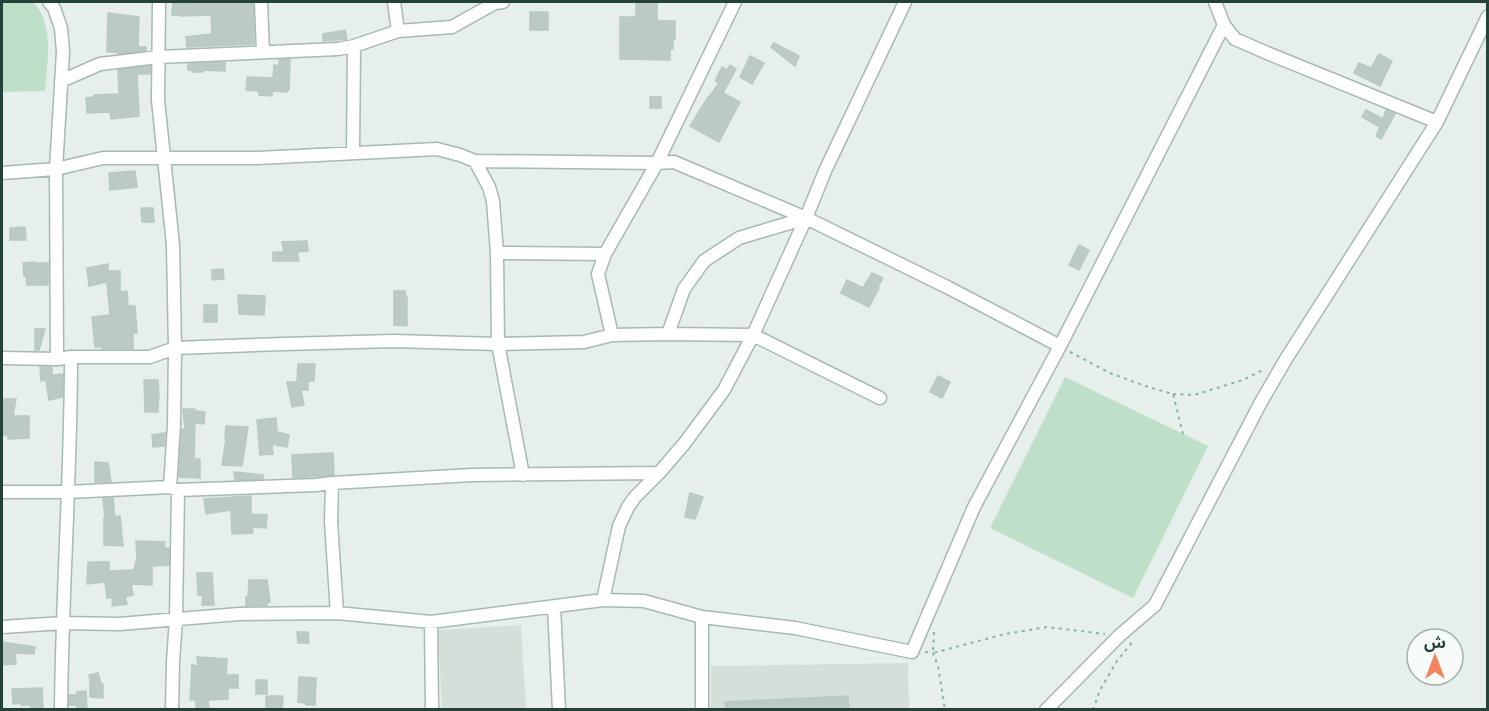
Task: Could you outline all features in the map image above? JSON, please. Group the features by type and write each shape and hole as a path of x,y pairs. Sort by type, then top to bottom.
{"street":[{"path":"49,2 54,8 61,28 63,52 56,169 57,359"},
{"path":"159,2 158,100 173,245 176,348 174,425 176,619 172,710"},
{"path":"261,2 263,52"},
{"path":"394,2 398,31"},
{"path":"62,81 100,64 158,57 338,49 398,31 453,27 495,3 502,2"},
{"path":"612,335 598,274 605,254 657,163 735,2"},
{"path":"603,600 619,526 635,496 684,444 724,390 753,335 825,171 905,2"},
{"path":"1215,2 1224,25 1235,39 1437,122"},
{"path":"1046,710 1119,636 1155,605 1261,402 1286,359 1437,122 1488,16"},
{"path":"2,627 63,623 119,624 239,614 337,613 431,622 603,600 644,601 702,617 795,628 912,652 974,507 1060,346 1224,25"},
{"path":"353,153 354,46"},
{"path":"2,173 56,169 103,158 258,158 437,149 475,161 674,162 806,218 1060,346"},
{"path":"475,161 489,187 493,201 497,253 498,344 523,474"},
{"path":"668,334 684,290 704,261 739,238 806,218"},
{"path":"497,253 605,254"},
{"path":"2,358 150,357 176,348 393,341 498,344 584,342 612,335 753,335 880,398"},
{"path":"61,710 61,635 71,425 71,357"},
{"path":"2,492 316,485 472,475 659,473"},
{"path":"332,483 331,522 337,613"},
{"path":"554,607 559,710"},
{"path":"702,617 702,710"},
{"path":"431,622 432,710"}],"path":[{"path":"1060,346 1110,373 1173,394 1194,395 1244,380 1265,369"},
{"path":"1173,394 1183,434"},
{"path":"912,652 933,653 1005,634 1047,627 1119,636"},
{"path":"1093,710 1100,690 1138,632"},
{"path":"933,653 938,666 945,710"}],"shaded area":[{"path":"521,625 526,709 442,709 438,630"},
{"path":"908,663 909,709 711,709 711,666"}],"green space":[{"path":"2,2 33,2 40,11 47,32 48,44 45,91 2,92"},
{"path":"1065,377 1208,446 1133,598 990,528"}],"building":[{"path":"184,2 253,2 254,44 187,47 186,37 212,34 211,15 172,15 173,3 184,4"},
{"path":"636,2 657,2 657,21 675,21 675,39 673,39 673,49 670,49 670,60 620,59 620,17 636,17"},
{"path":"530,12 548,12 548,30 530,30"},
{"path":"108,13 139,17 138,47 146,47 146,50 118,54 118,52 107,52"},
{"path":"345,30 347,39 323,41 323,34"},
{"path":"774,43 799,56 795,66 771,47"},
{"path":"1379,54 1392,61 1380,86 1354,73 1359,63 1371,68"},
{"path":"750,56 764,63 752,84 740,77"},
{"path":"290,59 289,90 287,92 272,91 272,96 259,95 259,91 246,90 247,77 273,78 274,65 279,66 279,60"},
{"path":"225,62 225,71 192,72 188,70 188,64"},
{"path":"730,65 736,69 723,93 740,102 719,142 690,126 719,83 715,81 722,67 727,70"},
{"path":"150,66 150,74 137,74 139,116 111,119 110,112 87,113 86,98 94,97 94,95 119,94 118,70"},
{"path":"650,97 661,97 661,108 650,108"},
{"path":"1366,110 1383,119 1386,110 1395,114 1381,139 1376,136 1380,127 1362,117"},
{"path":"135,171 137,187 110,190 109,173"},
{"path":"141,208 153,208 154,222 142,222"},
{"path":"25,227 26,240 10,240 10,228"},
{"path":"307,241 308,251 297,252 299,261 273,261 273,252 284,252 282,242"},
{"path":"1079,245 1089,250 1079,270 1069,265"},
{"path":"23,263 48,263 48,285 27,285"},
{"path":"108,264 108,271 120,271 120,292 127,291 128,306 135,306 137,333 133,333 133,349 95,347 92,317 110,315 107,282 89,286 87,268"},
{"path":"223,269 224,279 212,280 212,270"},
{"path":"872,273 883,278 869,307 841,293 847,280 863,288"},
{"path":"394,291 405,291 407,326 394,325"},
{"path":"238,295 265,296 264,315 239,314"},
{"path":"204,305 217,305 217,322 204,322"},
{"path":"35,329 45,329 39,350 35,350"},
{"path":"298,364 315,364 314,381 308,381 308,390 301,390 304,405 292,407 287,382 297,382"},
{"path":"40,367 52,367 52,375 63,374 62,397 49,400 46,380 41,381"},
{"path":"938,376 950,382 942,398 930,392"},
{"path":"144,380 158,380 158,412 145,412"},
{"path":"2,399 16,399 13,416 29,416 29,438 8,439 8,435 2,435"},
{"path":"183,409 205,412 204,424 195,423 194,459 200,459 200,478 179,477 182,429 185,430"},
{"path":"276,418 277,432 289,435 287,447 272,444 273,454 260,455 257,420"},
{"path":"226,426 248,427 242,466 222,465"},
{"path":"165,433 164,446 153,447 152,435"},
{"path":"333,453 334,475 293,478 292,455"},
{"path":"95,462 108,463 111,482 95,482"},
{"path":"234,472 263,475 263,479 235,480"},
{"path":"690,493 703,497 695,519 685,517"},
{"path":"251,496 251,514 267,515 266,528 252,527 253,533 232,534 231,510 206,514 204,499"},
{"path":"113,498 115,517 120,516 123,546 104,545 103,499"},
{"path":"136,541 165,542 164,548 169,548 169,565 152,566 152,585 131,584 133,595 125,597 127,604 112,606 113,598 107,598 105,582 87,584 88,562 109,562 109,571 134,570 137,557"},
{"path":"197,573 212,573 214,605 202,605 203,595 198,595"},
{"path":"249,580 267,580 270,602 267,602 267,605 246,606"},
{"path":"297,632 308,632 309,643 298,643"},
{"path":"2,642 35,647 34,654 15,653 16,664 2,665"},
{"path":"197,657 227,659 226,675 238,675 238,688 228,688 228,699 208,700 209,710 196,710 196,700 190,700 192,665 198,666"},
{"path":"98,673 101,684 103,684 103,698 90,697 89,675"},
{"path":"299,677 316,678 315,705 298,702"},
{"path":"256,680 267,680 267,694 256,694"},
{"path":"42,688 43,710 31,710 31,705 21,705 22,703 13,704 12,689"},
{"path":"86,691 87,710 77,710 77,705 69,705 69,695 77,695 77,692"},
{"path":"266,696 283,696 282,710 266,710"},
{"path":"848,696 849,710 726,710 725,702"}]}
